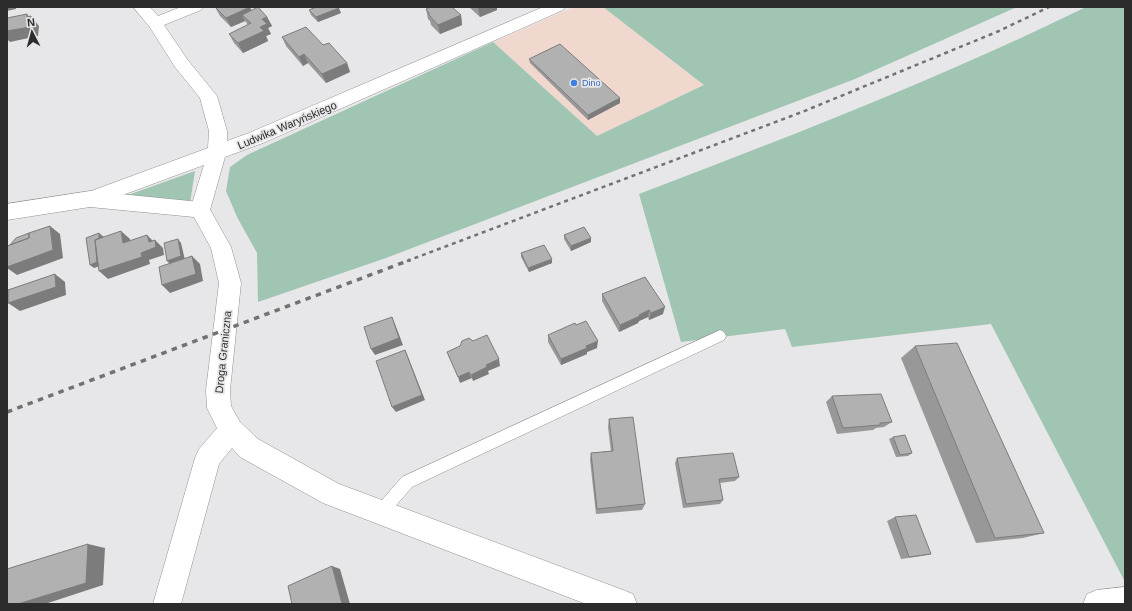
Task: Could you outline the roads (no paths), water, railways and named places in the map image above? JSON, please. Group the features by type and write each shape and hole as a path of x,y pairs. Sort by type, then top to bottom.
{"street":[{"path":"90,199 200,210 217,154 218,131 208,96 181,62 155,23 141,7"},
{"path":"155,23 195,7"},
{"name":"Ludwika Waryńskiego","path":"7,212 90,199 217,154 395,79 557,7"},
{"name":"Droga Graniczna","path":"200,210 222,247 230,283 218,390 219,408 231,430 249,448 332,494 623,604"},
{"path":"167,604 208,458 231,430"},
{"path":"1097,604 1125,601"}],"lane":[{"path":"381,512 407,482 720,336"}],"railway":[{"path":"407,261 802,112 999,31 1049,7"},
{"path":"7,412 410,260"}],"place":[{"name":"Dino","path":"574,83"}]}
